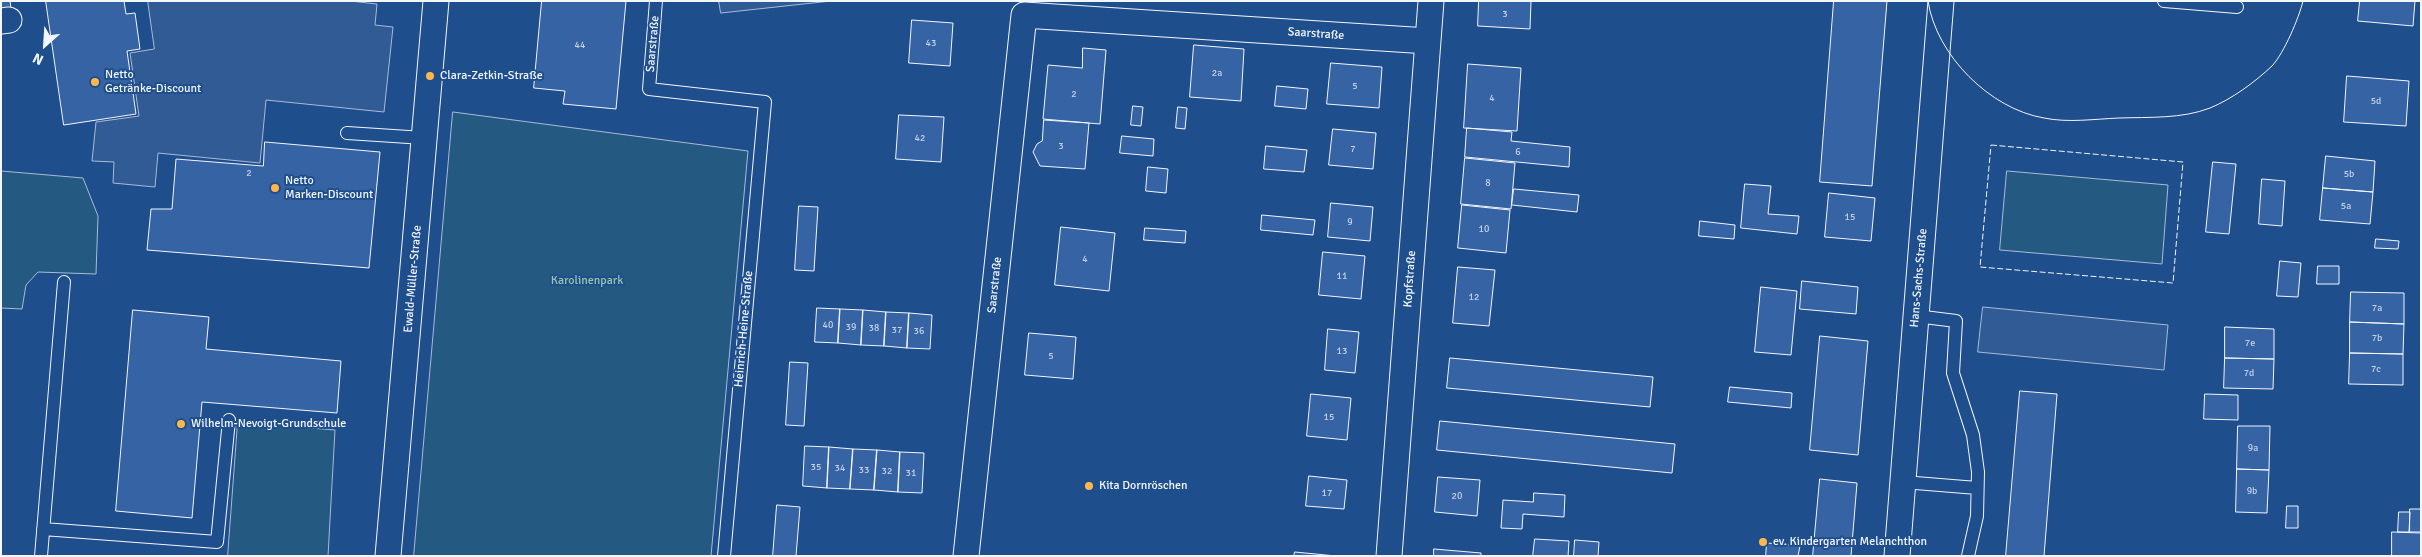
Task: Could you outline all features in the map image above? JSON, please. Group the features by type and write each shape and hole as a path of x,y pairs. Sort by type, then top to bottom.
{"street":[{"name":"Ewald-Müller-Straße","path":"388,556 436,1"},
{"name":"Kopfstraße","path":"1389,556 1431,1"},
{"name":"Hans-Sachs-Straße","path":"1897,556 1941,1"},
{"name":"Saarstraße","path":"966,556 1024,8 1428,42"}],"lane":[{"name":"Saarstraße","path":"656,1 648,89 765,102"},
{"path":"2164,1 2237,7"},
{"name":"Heinrich-Heine-Straße","path":"724,556 765,102"},
{"path":"347,132 424,138"},
{"path":"41,556 64,282"},
{"path":"1916,316 1956,320 1953,373 1973,435 1978,472 1977,516 1968,556"},
{"path":"43,529 217,542 229,420"},
{"path":"1903,482 1977,488"}],"green space":[{"name":"Karolinenpark","path":"453,112 748,151 711,556 414,556"},
{"path":"1,171 83,178 98,216 96,274 38,272 26,285 22,309 1,308"},
{"path":"2007,171 2168,185 2162,264 2000,250"},
{"path":"238,422 335,430 328,556 228,556"}],"shaded area":[{"path":"148,1 350,1 377,4 375,25 393,27 384,112 266,100 260,163 158,153 155,187 113,183 114,162 92,161 96,122 139,116 130,53 154,49"},
{"path":"719,1 831,1 721,13"},
{"path":"1983,307 2168,325 2164,370 1978,352"}],"building":[{"path":"1,1 10,1 11,8 1,9"},
{"name":"Netto Getränke-Discount","path":"46,1 124,1 126,14 135,13 140,49 127,51 136,114 64,125"},
{"path":"542,1 626,1 616,109 563,104 565,91 534,88"},
{"path":"1479,1 1531,1 1530,29 1478,26"},
{"path":"1834,1 1887,1 1872,186 1820,182"},
{"path":"2360,1 2415,1 2413,26 2358,21"},
{"path":"912,20 953,23 950,66 909,63"},
{"path":"1194,45 1244,49 1241,101 1190,97"},
{"path":"1083,48 1106,50 1100,124 1043,119 1048,65 1082,68"},
{"path":"1331,63 1382,67 1379,108 1327,104"},
{"path":"1468,64 1521,68 1517,131 1464,128"},
{"path":"2347,76 2409,81 2406,126 2344,122"},
{"path":"1277,86 1308,89 1306,109 1275,106"},
{"path":"1133,106 1143,107 1141,126 1131,125"},
{"path":"1178,107 1187,108 1185,129 1176,128"},
{"path":"899,115 944,117 941,162 896,159"},
{"path":"1044,120 1089,123 1085,169 1040,166 1033,152 1037,144 1042,141"},
{"path":"1467,128 1512,132 1511,141 1570,147 1569,167 1465,157"},
{"path":"1333,129 1376,133 1373,169 1329,165"},
{"path":"1122,136 1154,139 1153,156 1120,153"},
{"name":"Netto Marken-Discount","path":"265,142 380,152 369,268 147,250 151,209 172,209 176,159 263,166"},
{"path":"1266,146 1307,150 1304,172 1264,169"},
{"path":"2326,156 2375,161 2373,192 2323,188"},
{"path":"1465,158 1515,163 1511,209 1461,204"},
{"path":"2213,162 2236,164 2229,234 2206,232"},
{"path":"1148,167 1168,169 1166,193 1146,191"},
{"path":"2262,179 2285,181 2282,226 2259,224"},
{"path":"1745,184 1771,186 1768,214 1799,216 1797,234 1741,228"},
{"path":"2323,188 2373,192 2370,224 2320,220"},
{"path":"1514,189 1579,195 1577,212 1512,205"},
{"path":"1829,193 1875,198 1871,241 1825,237"},
{"path":"1331,203 1373,207 1370,241 1328,237"},
{"path":"1462,205 1510,210 1506,253 1458,248"},
{"path":"799,206 818,207 814,271 795,270"},
{"path":"1262,215 1315,220 1313,235 1261,230"},
{"path":"1700,221 1735,225 1734,239 1699,236"},
{"path":"1061,227 1115,233 1109,291 1055,285"},
{"path":"1145,228 1186,231 1185,243 1144,240"},
{"path":"2376,239 2399,241 2398,249 2375,248"},
{"path":"1323,252 1365,256 1361,299 1319,295"},
{"path":"2280,261 2301,263 2298,297 2277,296"},
{"path":"2318,266 2339,266 2339,284 2317,284"},
{"path":"1458,267 1495,270 1489,326 1453,323"},
{"path":"1802,281 1858,287 1856,314 1800,309"},
{"path":"1761,287 1797,291 1791,355 1755,352"},
{"path":"2351,292 2404,293 2404,324 2350,322"},
{"path":"817,308 840,309 838,343 815,342"},
{"path":"840,309 863,310 861,345 838,343"},
{"path":"133,310 209,317 206,349 341,361 337,413 202,402 192,518 116,511"},
{"path":"863,310 886,312 884,346 861,345"},
{"path":"886,312 909,313 907,348 884,346"},
{"path":"909,313 932,315 930,349 907,348"},
{"path":"2350,322 2404,324 2403,354 2350,353"},
{"path":"2225,327 2274,329 2274,359 2225,358"},
{"path":"1328,329 1359,332 1355,373 1325,370"},
{"path":"1029,333 1076,337 1073,379 1025,375"},
{"path":"1820,336 1868,341 1858,455 1810,450"},
{"path":"2350,353 2403,354 2403,385 2349,384"},
{"path":"1450,358 1653,377 1650,407 1447,388"},
{"path":"2225,358 2274,359 2273,389 2224,388"},
{"path":"790,362 808,363 804,426 786,425"},
{"path":"1730,387 1792,393 1791,408 1728,402"},
{"path":"2020,391 2057,394 2044,556 2006,556"},
{"path":"1311,394 1351,398 1347,440 1307,436"},
{"path":"2205,394 2238,395 2238,420 2204,419"},
{"path":"1440,421 1675,444 1672,473 1437,450"},
{"path":"2238,426 2270,426 2269,470 2237,469"},
{"path":"805,446 829,447 827,488 803,486"},
{"path":"829,447 853,449 850,489 827,488"},
{"path":"853,449 877,450 874,490 850,489"},
{"path":"877,450 900,452 898,492 874,490"},
{"path":"900,452 924,453 922,493 898,492"},
{"path":"2237,469 2269,470 2267,513 2236,512"},
{"path":"1309,476 1347,480 1344,509 1306,506"},
{"path":"1438,477 1480,480 1477,516 1435,512"},
{"path":"1820,479 1857,483 1851,556 1813,556"},
{"path":"1534,493 1565,495 1564,517 1523,514 1522,529 1501,528 1503,500 1533,502"},
{"path":"777,505 800,507 796,556 773,556"},
{"path":"2287,506 2298,506 2298,528 2286,528"},
{"path":"2410,509 2421,509 2421,532 2410,532"},
{"path":"2399,512 2410,512 2409,532 2398,532"},
{"path":"2392,532 2421,533 2421,556 2392,556"},
{"path":"1535,539 1569,541 1568,556 1533,556"},
{"path":"1575,540 1599,542 1598,556 1574,556"},
{"path":"1767,543 1800,546 1798,556 1766,556"},
{"path":"1434,549 1481,553 1481,556 1434,556"},
{"path":"1295,552 1336,556 1294,556"}],"tram line":[{"path":"1928,1 1933,21 1942,41 1954,59 1986,91 2004,104 2024,113 2044,118 2072,120 2177,116 2199,112 2227,100 2243,90 2277,60 2290,35 2303,1"}],"fence":[{"path":"1991,145 2183,162 2173,283 1980,267 1991,145"}],"place":[{"name":"Clara-Zetkin-Straße","path":"430,76"},
{"name":"Netto Getränke-Discount","path":"95,82"},
{"name":"Netto Marken-Discount","path":"275,188"},
{"name":"Wilhelm-Nevoigt-Grundschule","path":"181,424"},
{"name":"Kita Dornröschen","path":"1089,486"},
{"name":"ev. Kindergarten Melanchthon","path":"1763,542"}]}
